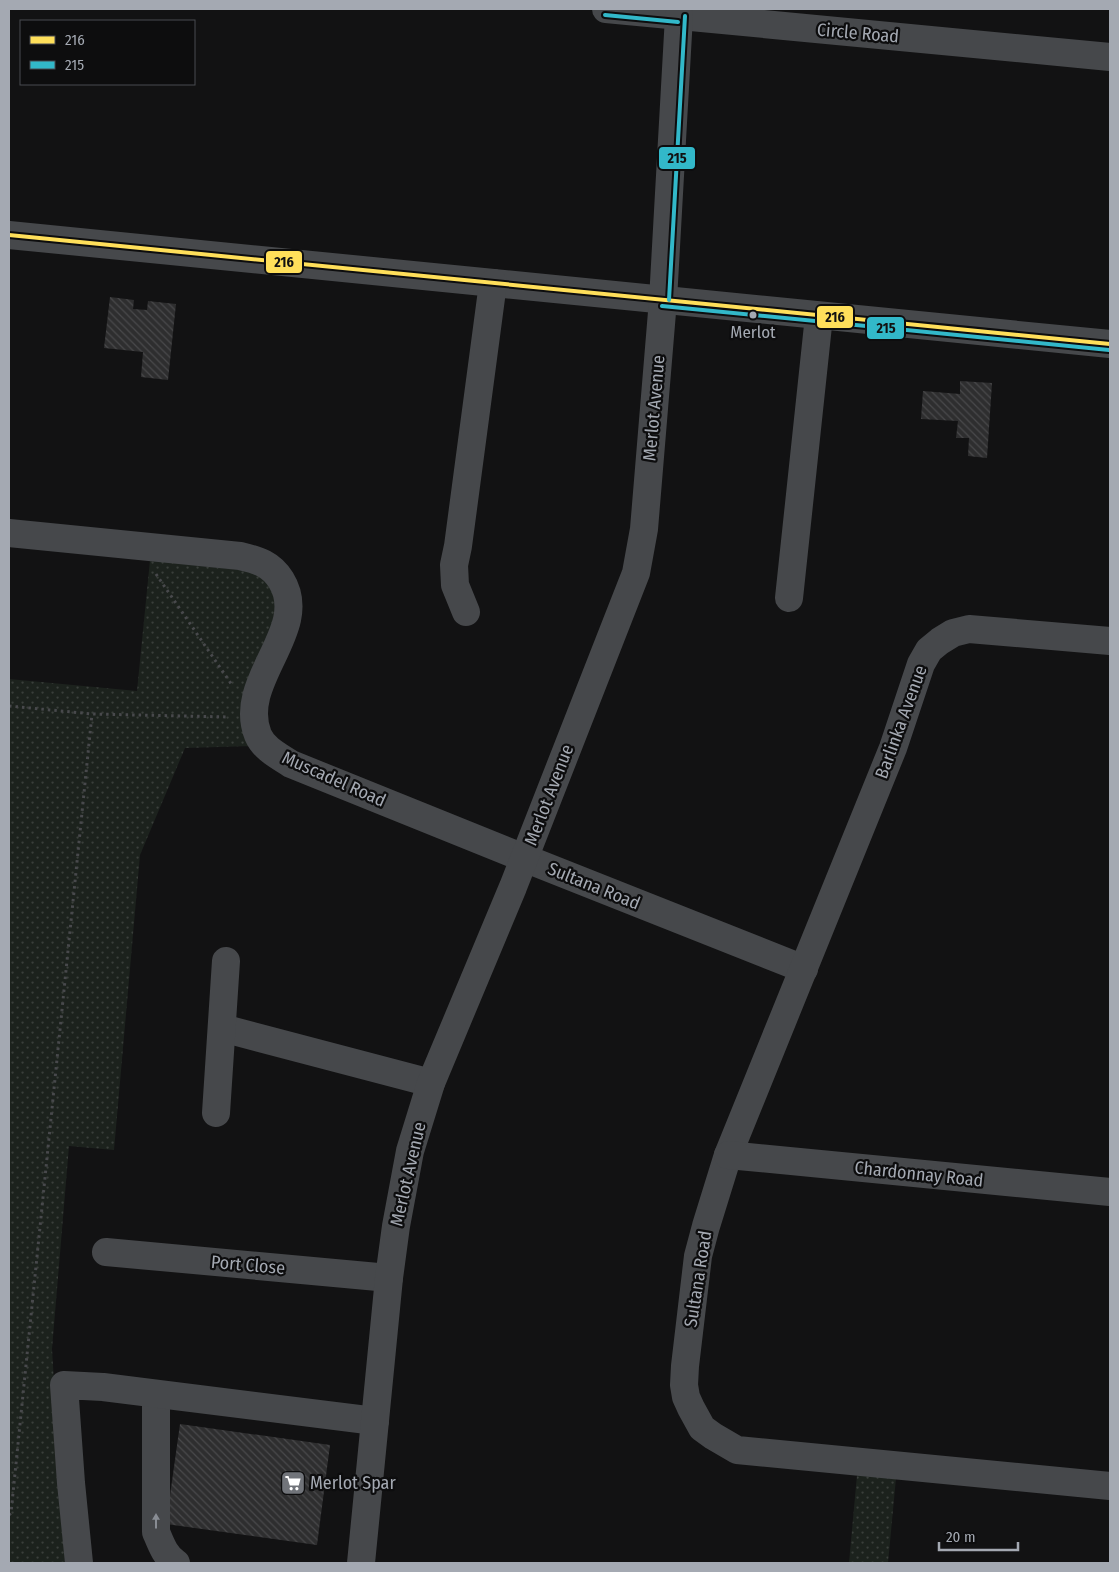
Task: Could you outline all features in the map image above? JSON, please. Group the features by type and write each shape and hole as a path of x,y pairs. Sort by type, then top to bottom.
{"street":[{"name":"Circle Road","path":"606,9 1110,57"},
{"name":"Merlot Avenue","path":"361,1563 389,1278 396,1226 410,1151 431,1084 524,858 636,572 644,529 663,300 679,16"},
{"path":"9,235 1110,344"},
{"path":"466,612 455,585 454,565 493,283"},
{"path":"789,598 819,316"},
{"name":"Muscadel Road","path":"9,533 240,556 258,560 268,565 277,574 286,589 290,603 285,629 262,677 254,703 258,734 265,747 291,764 524,858"},
{"name":"Barlinka Avenue","path":"804,969 893,748 920,664 929,650 953,633 969,629 1110,641"},
{"name":"Sultana Road","path":"524,858 804,969 728,1156 698,1256 684,1385 686,1397 702,1428 737,1450 1110,1486"},
{"path":"216,1113 226,961"},
{"path":"222,1028 431,1084"},
{"name":"Chardonnay Road","path":"728,1156 1110,1192"},
{"name":"Port Close","path":"106,1252 389,1278"},
{"path":"79,1563 64,1385 103,1387 375,1421"},
{"path":"156,1395 156,1532 167,1556 176,1563"}],"path":[{"path":"136,546 255,718"},
{"path":"9,706 92,714 255,718"},
{"path":"9,1515 11,1513 92,714"}],"shaded area":[{"path":"150,560 258,572 279,596 253,746 185,748 140,855 114,1150 69,1146 52,1349 65,1563 9,1563 9,679 137,691"},
{"path":"857,1475 896,1478 888,1563 849,1563"}],"building":[{"path":"110,297 134,300 133,309 147,310 148,301 176,304 168,380 141,377 143,352 104,348"},
{"path":"960,381 992,383 987,458 968,456 969,438 956,438 958,421 921,419 923,391 960,394"},
{"path":"180,1424 330,1445 317,1545 166,1524"}],"transit line":[{"name":"215","path":"605,15 678,22"},
{"name":"215","path":"669,300 685,16"},
{"name":"216","path":"9,235 1110,344"},
{"name":"215","path":"662,306 1109,350"}],"place":[{"name":"Merlot","path":"753,315"},
{"name":"Merlot Spar","path":"293,1483"}]}
